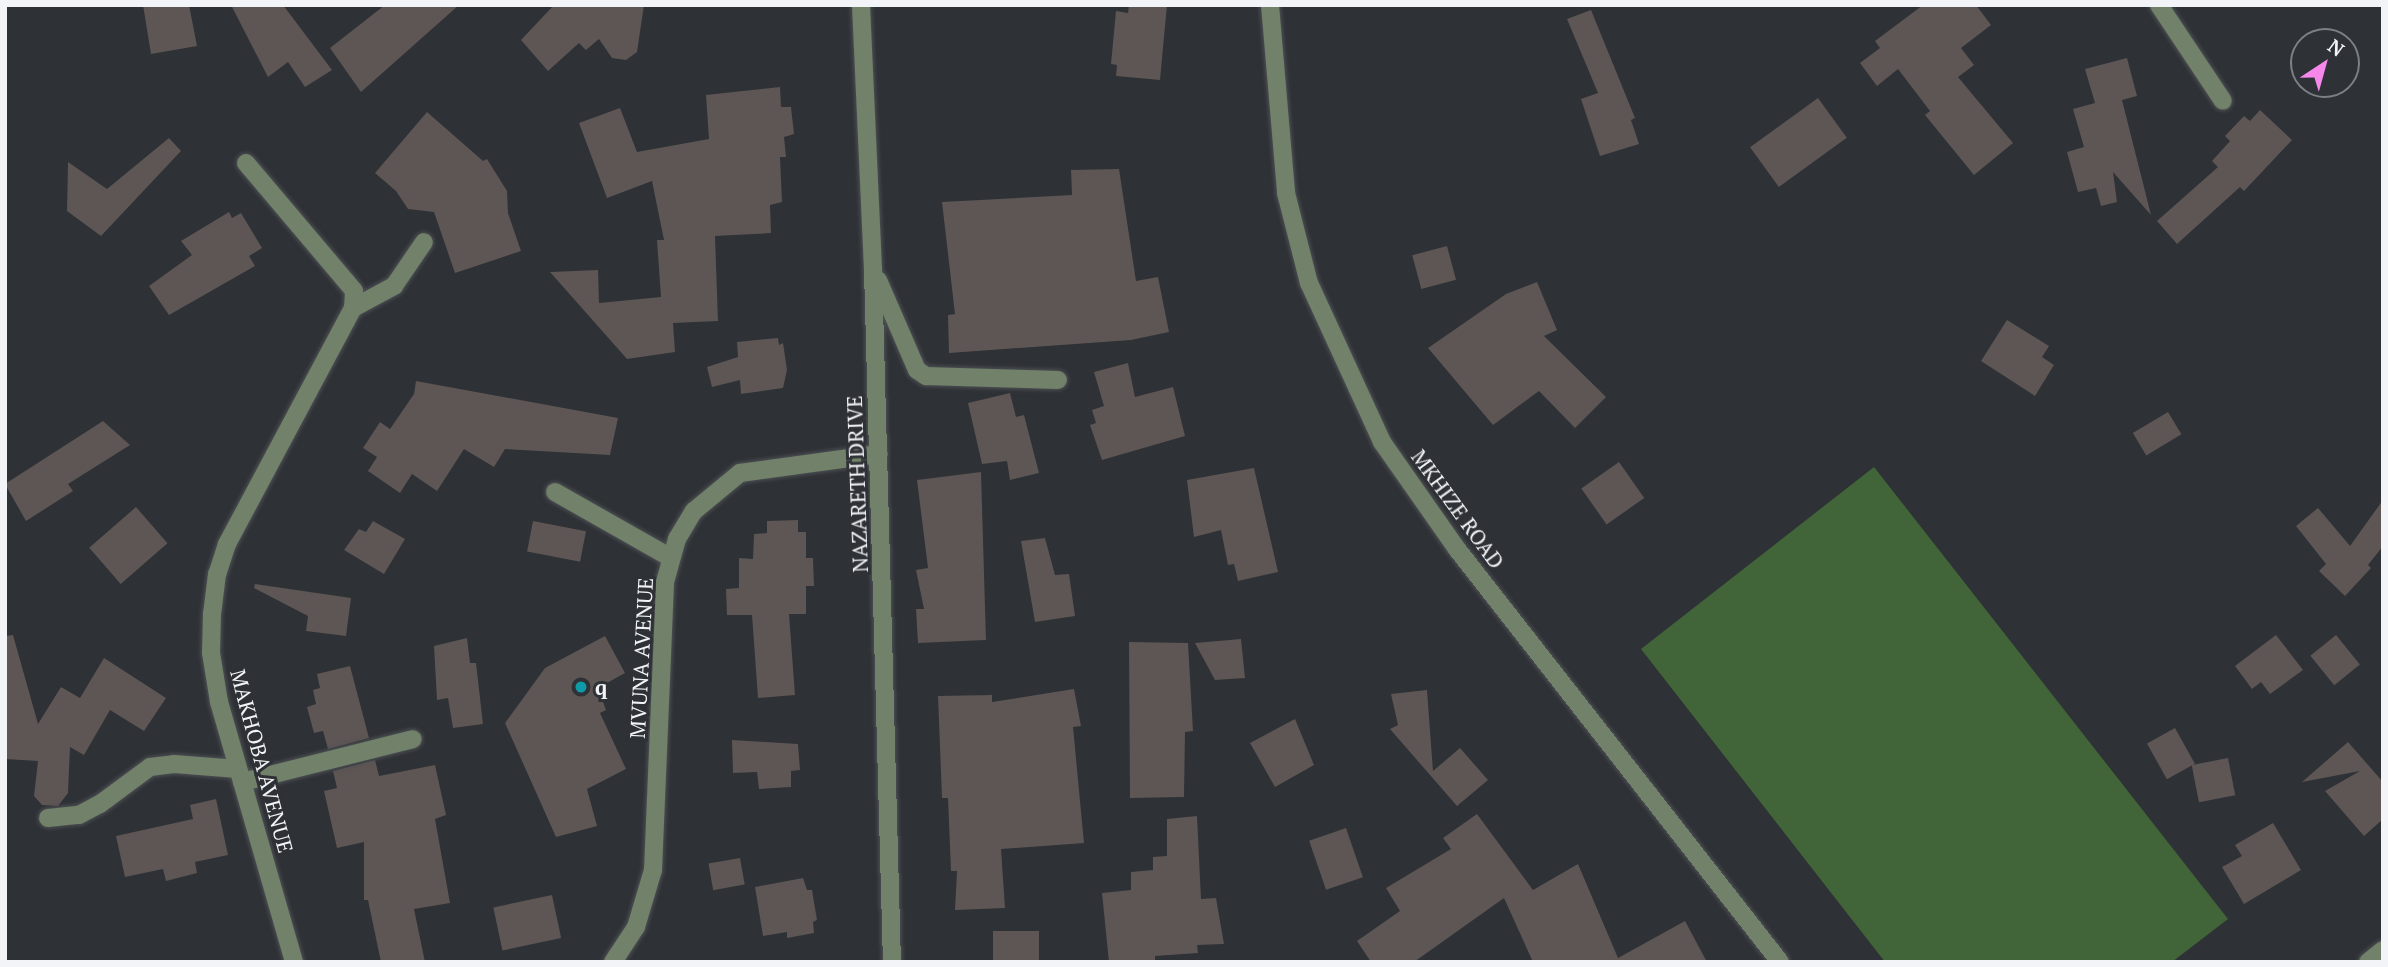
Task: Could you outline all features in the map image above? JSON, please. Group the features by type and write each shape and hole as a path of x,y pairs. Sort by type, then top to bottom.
{"street":[{"name":"NAZARETH DRIVE","path":"861,5 879,454 892,962"},
{"name":"MKHIZE ROAD","path":"1270,5 1286,192 1309,283 1381,442 1465,560 1780,962"},
{"path":"2159,5 2223,101"},
{"path":"246,163 348,279 354,291 353,308"},
{"path":"353,308 394,285 424,242"},
{"path":"873,270 918,370 926,376 1058,380"},
{"name":"MAKHOBA AVENUE","path":"293,962 240,776 211,653 217,574 242,513 353,308"},
{"name":"MVUNA AVENUE","path":"613,962 636,927 653,870 665,582 671,558 694,511 740,473 879,454"},
{"path":"555,492 671,558"},
{"path":"48,818 79,815 100,804 150,767 174,764 240,776 413,739"},
{"path":"2368,962 2383,950"}],"green space":[{"path":"1874,467 2228,919 2172,962 1885,962 1641,649"}],"building":[{"path":"143,5 189,5 197,46 151,54"},
{"path":"231,5 283,5 332,70 305,87 288,62 268,77"},
{"path":"385,5 459,5 361,92 330,48"},
{"path":"554,5 644,5 637,52 626,60 612,58 599,39 586,50 579,43 548,71 521,40"},
{"path":"1129,5 1167,5 1160,80 1116,76 1117,65 1111,64 1116,11 1128,13"},
{"path":"1923,5 1976,5 1991,25 1961,48 1974,65 1958,77 2013,143 1974,175 1925,115 1930,111 1898,69 1877,86 1860,63 1880,48 1875,41"},
{"path":"1591,10 1635,118 1631,120 1639,144 1600,156 1581,99 1598,93 1567,19"},
{"path":"2127,58 2137,96 2122,100 2151,215 2113,172 2117,202 2101,206 2096,188 2078,192 2067,152 2084,147 2073,109 2095,103 2085,69"},
{"path":"780,87 781,107 791,107 794,134 784,137 786,157 780,157 782,202 770,205 771,233 715,236 718,321 673,323 675,352 627,359 550,272 598,270 599,303 661,297 657,240 664,240 652,181 607,198 579,123 620,108 637,152 709,139 706,95"},
{"path":"1818,98 1847,138 1779,187 1750,147"},
{"path":"2260,110 2292,140 2244,191 2240,187 2177,244 2157,221 2218,167 2212,161 2230,141 2225,136 2244,116 2250,121"},
{"path":"427,112 483,161 487,159 507,191 508,213 521,251 455,273 434,212 408,209 396,191 375,173"},
{"path":"169,138 181,151 101,236 67,211 68,162 107,189"},
{"path":"1119,169 1136,281 1158,277 1169,332 1131,340 949,353 948,315 955,314 942,202 1072,195 1071,170"},
{"path":"229,212 232,218 241,213 262,248 249,256 255,266 169,315 149,286 192,255 181,241"},
{"path":"1447,246 1456,280 1421,289 1412,255"},
{"path":"1537,282 1557,330 1544,336 1606,397 1575,428 1539,391 1493,425 1428,348 1506,294"},
{"path":"2007,320 2049,346 2042,357 2054,365 2035,396 1981,361"},
{"path":"778,338 779,345 783,343 787,370 783,388 741,394 740,380 712,387 707,367 738,357 737,342"},
{"path":"1128,363 1135,397 1173,387 1185,436 1102,460 1090,425 1096,423 1092,410 1104,406 1094,372"},
{"path":"416,381 618,418 610,455 505,449 494,467 464,449 437,491 412,474 400,493 368,471 377,457 363,448 380,422 390,429 414,394"},
{"path":"1010,393 1016,417 1024,415 1039,473 1010,480 1007,461 982,464 968,403"},
{"path":"2168,412 2181,434 2146,455 2133,433"},
{"path":"103,421 130,445 68,484 73,491 26,521 5,484"},
{"path":"1619,462 1644,498 1607,524 1581,488"},
{"path":"1254,468 1278,572 1238,581 1234,564 1228,565 1221,530 1194,537 1187,480"},
{"path":"981,472 986,640 918,643 916,609 924,609 916,570 928,568 917,480"},
{"path":"2383,500 2383,546 2368,565 2371,568 2345,596 2319,571 2326,564 2296,526 2318,508 2350,546"},
{"path":"136,507 167,543 121,584 89,548"},
{"path":"798,520 798,532 806,532 806,558 813,558 814,586 806,586 806,614 789,614 795,695 758,698 752,615 727,615 726,589 739,588 739,558 753,559 754,534 767,533 767,521"},
{"path":"373,521 405,539 384,574 344,550 359,529 366,532"},
{"path":"533,521 586,531 580,562 527,551"},
{"path":"1045,538 1055,575 1069,574 1075,616 1035,622 1021,541"},
{"path":"255,584 351,598 346,636 306,631 308,616 254,588"},
{"path":"13,635 38,724 61,687 80,698 104,658 166,698 144,731 110,710 84,755 70,747 68,793 58,806 42,805 34,796 38,761 5,759 5,636"},
{"path":"2276,635 2303,670 2270,694 2261,682 2252,689 2235,666"},
{"path":"2336,635 2360,665 2334,685 2310,656"},
{"path":"605,636 625,673 598,688 606,710 600,713 626,769 587,789 597,826 556,837 505,723 545,668"},
{"path":"467,638 470,663 476,663 483,724 453,728 448,698 437,700 434,646"},
{"path":"1241,639 1245,678 1215,680 1195,643"},
{"path":"1129,642 1188,643 1193,731 1185,732 1184,797 1130,798"},
{"path":"350,666 369,738 328,749 323,731 314,733 307,707 316,704 313,690 320,688 317,674"},
{"path":"1074,689 1081,726 1073,727 1084,843 1001,849 1005,908 955,910 957,871 951,871 948,798 942,798 938,696 992,695 992,702"},
{"path":"1427,690 1433,771 1460,748 1488,780 1457,806 1390,729 1398,725 1391,694"},
{"path":"1295,719 1314,765 1275,787 1250,743"},
{"path":"2175,728 2195,764 2167,779 2147,744"},
{"path":"732,740 798,744 800,770 791,771 791,787 759,789 757,772 733,773"},
{"path":"2348,742 2383,782 2383,819 2364,836 2325,791 2360,771 2302,782"},
{"path":"2228,758 2235,795 2199,802 2192,765"},
{"path":"375,760 379,776 435,765 446,815 435,819 450,903 414,909 425,962 381,962 368,900 364,900 364,842 337,848 324,791 337,788 333,771"},
{"path":"216,799 228,855 195,862 197,873 166,881 163,869 125,877 116,836 193,819 190,805"},
{"path":"1477,814 1533,890 1578,864 1618,958 1685,921 1707,962 1533,962 1504,898 1414,962 1371,962 1357,941 1400,911 1386,888 1451,849 1443,838"},
{"path":"1197,816 1201,899 1216,898 1224,944 1197,945 1198,953 1155,956 1155,962 1109,962 1102,893 1131,890 1131,872 1153,870 1153,857 1167,856 1167,819"},
{"path":"2273,823 2301,870 2244,904 2222,867 2242,856 2235,845"},
{"path":"1346,828 1363,877 1326,890 1309,841"},
{"path":"740,858 745,885 713,890 708,864"},
{"path":"803,878 807,890 812,890 817,920 813,922 814,933 787,938 787,932 763,936 755,887"},
{"path":"552,895 561,938 502,951 493,907"},
{"path":"993,931 1039,931 1039,962 993,962"}],"place":[{"name":"q","path":"581,687"}]}
